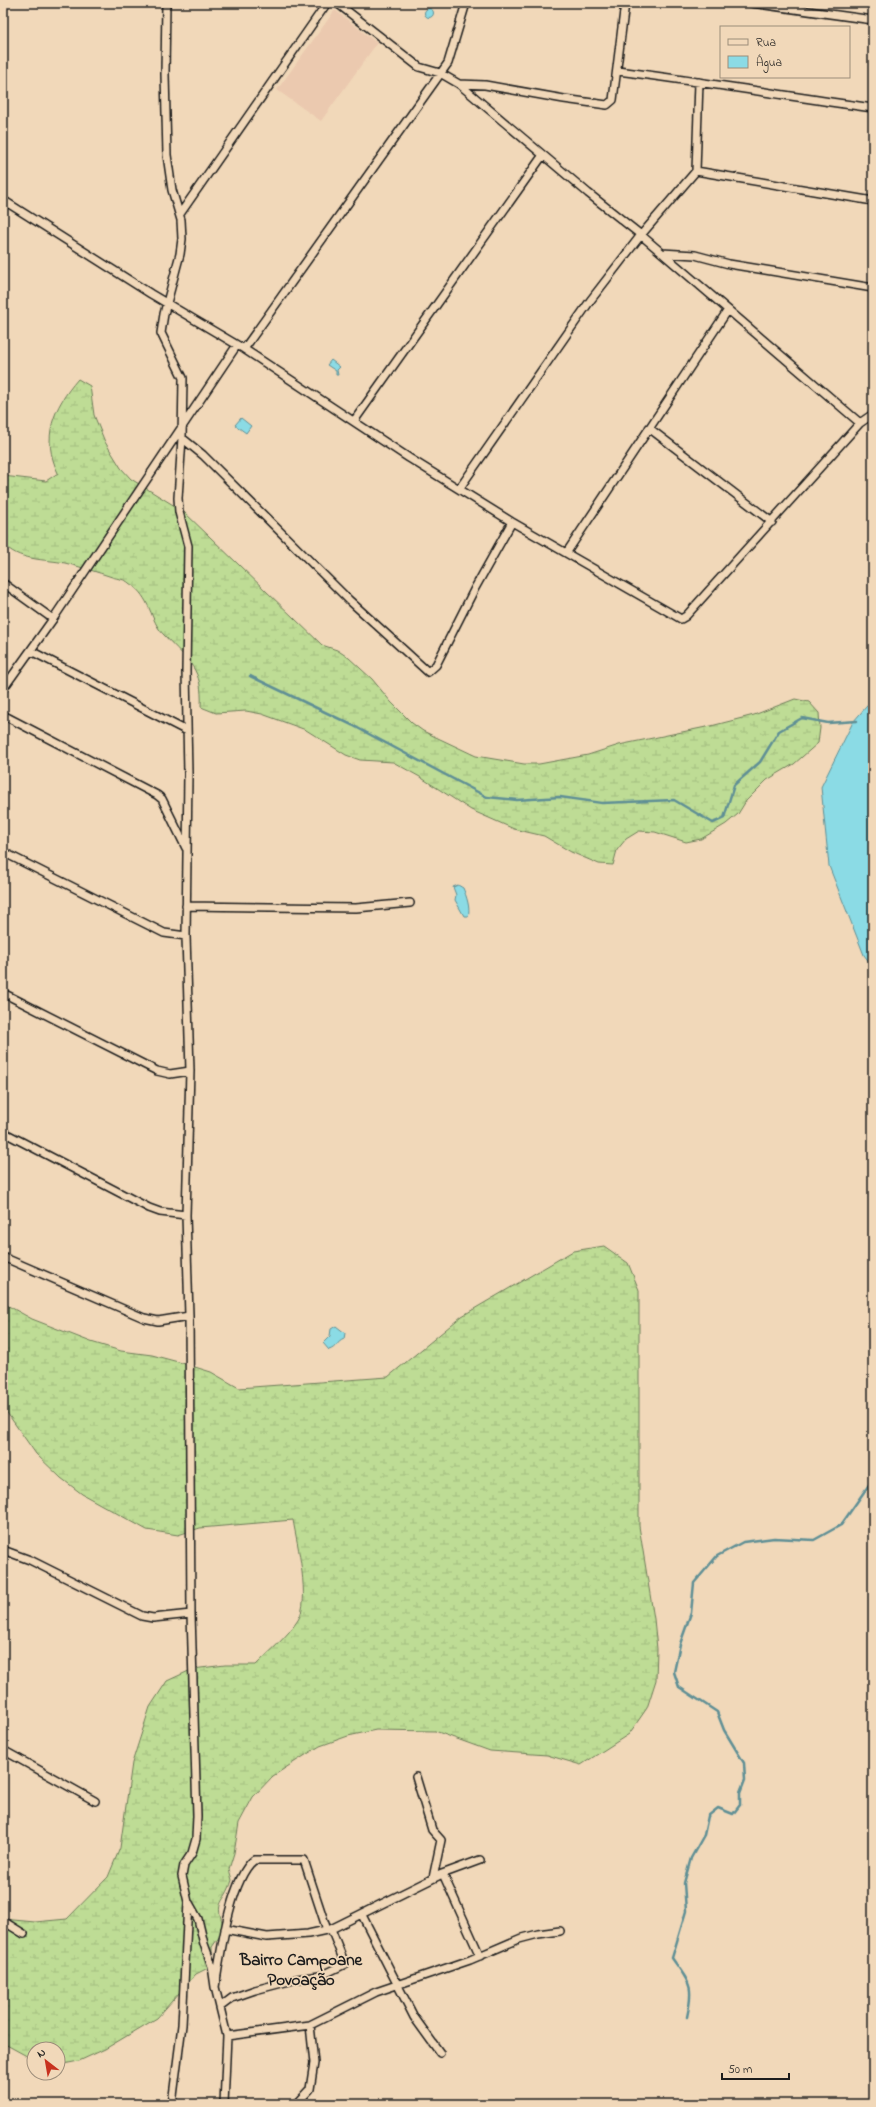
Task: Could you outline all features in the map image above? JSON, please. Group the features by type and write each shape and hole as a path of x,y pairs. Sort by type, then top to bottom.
{"street":[{"path":"166,3 167,46 165,74 167,155 172,190 182,220 180,254 161,325 161,333 183,378 183,423 178,498 179,512 188,546 186,671 186,936 190,1071 186,1215 189,1316 191,1614 197,1816 196,1839 182,1876 188,1902 182,2025 172,2104"},
{"path":"180,214 327,3"},
{"path":"337,3 419,67 440,73 459,84 641,235 860,423"},
{"path":"244,349 440,73 451,55 466,3"},
{"path":"459,84 484,85 604,105 610,103 613,100 618,71 625,3"},
{"path":"752,3 873,20"},
{"path":"618,71 873,108"},
{"path":"459,489 590,302 641,235 696,172 699,82"},
{"path":"354,421 543,155"},
{"path":"696,172 873,201"},
{"path":"3,200 167,304 244,349 512,522 567,552 681,619 686,616 772,522 860,423 873,414"},
{"path":"661,253 695,255 729,264 873,288"},
{"path":"567,552 728,310"},
{"path":"3,689 53,619 183,423 237,345"},
{"path":"649,428 772,522"},
{"path":"182,438 203,455 379,629 428,672 436,666 475,588 512,522"},
{"path":"3,583 53,619"},
{"path":"31,651 187,731"},
{"path":"3,715 157,795 162,799 187,850"},
{"path":"3,852 164,933 186,936"},
{"path":"186,906 356,908 410,903"},
{"path":"3,993 157,1071 170,1074 190,1071"},
{"path":"3,1132 149,1208 160,1212 186,1215"},
{"path":"3,1257 144,1318 158,1321 189,1316"},
{"path":"3,1550 30,1560 84,1586 112,1603 142,1616 153,1618 191,1614"},
{"path":"3,1750 95,1801"},
{"path":"416,1777 432,1830 441,1840 433,1878"},
{"path":"215,1987 229,1911 246,1868 254,1860 304,1860 305,1867 329,1929 345,1964 320,1976 296,1978 255,1990 232,1998 220,2007"},
{"path":"225,1928 267,1937 308,1934 329,1929 362,1915 433,1878 480,1860"},
{"path":"442,1874 480,1956"},
{"path":"188,1902 198,1919 204,1944 212,1966 215,1987 227,2036 224,2104"},
{"path":"362,1915 414,2017 440,2053"},
{"path":"3,1921 24,1934"},
{"path":"227,2036 310,2025 376,1992 480,1956 526,1938 560,1931"},
{"path":"296,2104 310,2090 314,2064 310,2025"}],"shaded area":[{"path":"335,10 377,43 321,121 277,90"}],"green space":[{"path":"78,379 90,386 94,415 105,442 121,468 131,479 183,511 322,645 337,650 349,658 372,679 391,702 412,723 423,731 476,756 524,764 539,764 588,755 619,745 711,726 754,715 795,699 809,702 819,713 820,728 818,743 794,764 767,780 746,801 738,814 726,824 701,839 686,842 655,832 639,831 626,839 617,850 613,865 599,864 571,852 544,836 514,829 471,810 420,777 393,762 360,760 346,755 306,730 262,714 246,711 216,713 201,707 200,683 193,666 159,629 142,595 136,589 126,581 83,568 65,563 23,556 9,549 3,543 3,476 46,481 58,473 50,447 52,423 62,401"},
{"path":"604,1246 628,1263 639,1290 639,1526 654,1619 657,1649 656,1680 647,1708 629,1734 581,1765 547,1755 490,1751 435,1731 376,1730 348,1736 320,1746 273,1776 253,1797 239,1823 234,1853 229,1869 232,1880 220,1907 221,1919 225,1929 212,1947 212,1966 196,1974 157,2018 105,2049 79,2061 66,2063 66,2041 26,2041 26,2056 3,2043 3,1919 35,1922 67,1919 108,1877 120,1848 132,1763 150,1707 167,1681 193,1669 225,1665 256,1665 284,1638 298,1620 302,1611 303,1586 300,1556 293,1520 200,1528 178,1535 147,1530 82,1494 61,1478 36,1454 3,1407 3,1303 32,1319 91,1342 121,1351 152,1355 211,1372 239,1388 388,1377 462,1316 573,1251"}],"water":[{"path":"429,8 434,13 429,18 424,13"},
{"path":"331,360 340,367 337,370 338,375 336,375 336,371 327,365"},
{"path":"241,418 251,426 246,433 235,425"},
{"path":"873,699 873,967 864,955 829,866 821,787 853,722"},
{"path":"458,885 463,888 467,898 469,906 468,916 464,916 455,900 456,895 453,887"},
{"path":"336,1326 345,1333 344,1339 329,1350 323,1343 330,1336 331,1329"}],"waterway":[{"path":"250,676 352,725 487,797 517,800 560,797 602,803 674,800 713,823 724,818 734,785 760,762 779,731 802,718 828,723 857,721"},
{"path":"687,2017 690,1998 689,1985 672,1958 686,1911 684,1883 691,1858 704,1835 708,1816 718,1808 733,1814 740,1805 740,1793 745,1780 744,1763 724,1730 717,1712 679,1687 674,1672 680,1644 691,1613 694,1583 717,1556 743,1542 774,1538 814,1540 841,1525 873,1479"}],"district":[{"name":"Bairro Campoane Povoação","path":"301,1969"}]}
